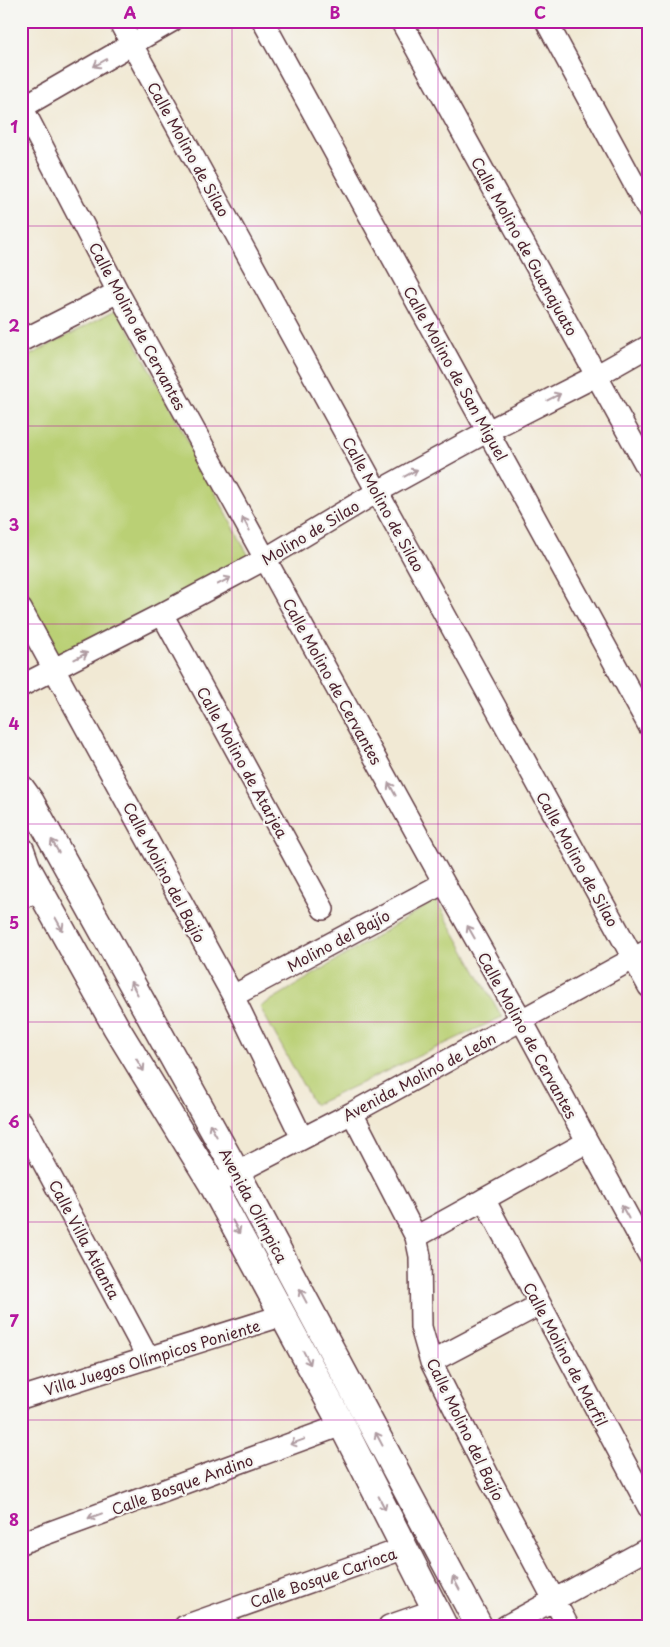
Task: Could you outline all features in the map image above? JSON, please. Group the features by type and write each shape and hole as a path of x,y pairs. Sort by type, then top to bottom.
{"street":[{"name":"Calle Molino de Silao","path":"119,21 378,492 641,955 649,987"},
{"path":"22,107 172,21"},
{"name":"Calle Molino de San Miguel","path":"263,21 649,726"},
{"name":"Calle Molino de Guanajuato","path":"401,21 649,471"},
{"path":"546,21 649,211"},
{"name":"Calle Molino de Cervantes","path":"22,107 118,292 444,884 522,1021 649,1255"},
{"path":"21,341 118,292"},
{"name":"Molino de Silao","path":"21,686 266,559 378,492 488,430 596,376 649,346"},
{"name":"Calle Molino del Bajío","path":"21,609 233,996 302,1138"},
{"name":"Calle Molino de Atarjea","path":"162,614 323,909"},
{"name":"Avenida Olímpica","path":"21,788 31,802 237,1173 479,1626"},
{"name":"Avenida Olímpica","path":"21,850 27,867 31,894 212,1184 342,1425 440,1618"},
{"name":"Molino del Bajío","path":"233,996 444,884"},
{"name":"Avenida Molino de León","path":"212,1184 352,1113 641,955"},
{"name":"Calle Molino del Bajío","path":"352,1113 416,1237 420,1256 420,1327 431,1362 490,1479 568,1626"},
{"name":"Calle Villa Atlanta","path":"21,1120 148,1358"},
{"path":"416,1237 587,1142"},
{"name":"Calle Molino de Marfil","path":"484,1198 539,1305 649,1508"},
{"path":"431,1362 539,1305"},
{"name":"Villa Juegos Olímpicos Poniente","path":"21,1398 284,1316"},
{"name":"Calle Bosque Andino","path":"21,1543 342,1425"},
{"name":"Calle Bosque Carioca","path":"185,1626 405,1548"},
{"path":"506,1626 649,1548"},
{"path":"388,1626 440,1618"}],"green space":[{"path":"118,309 251,560 59,660 21,587 21,360"},
{"path":"436,900 502,1017 314,1105 260,1007"}]}
